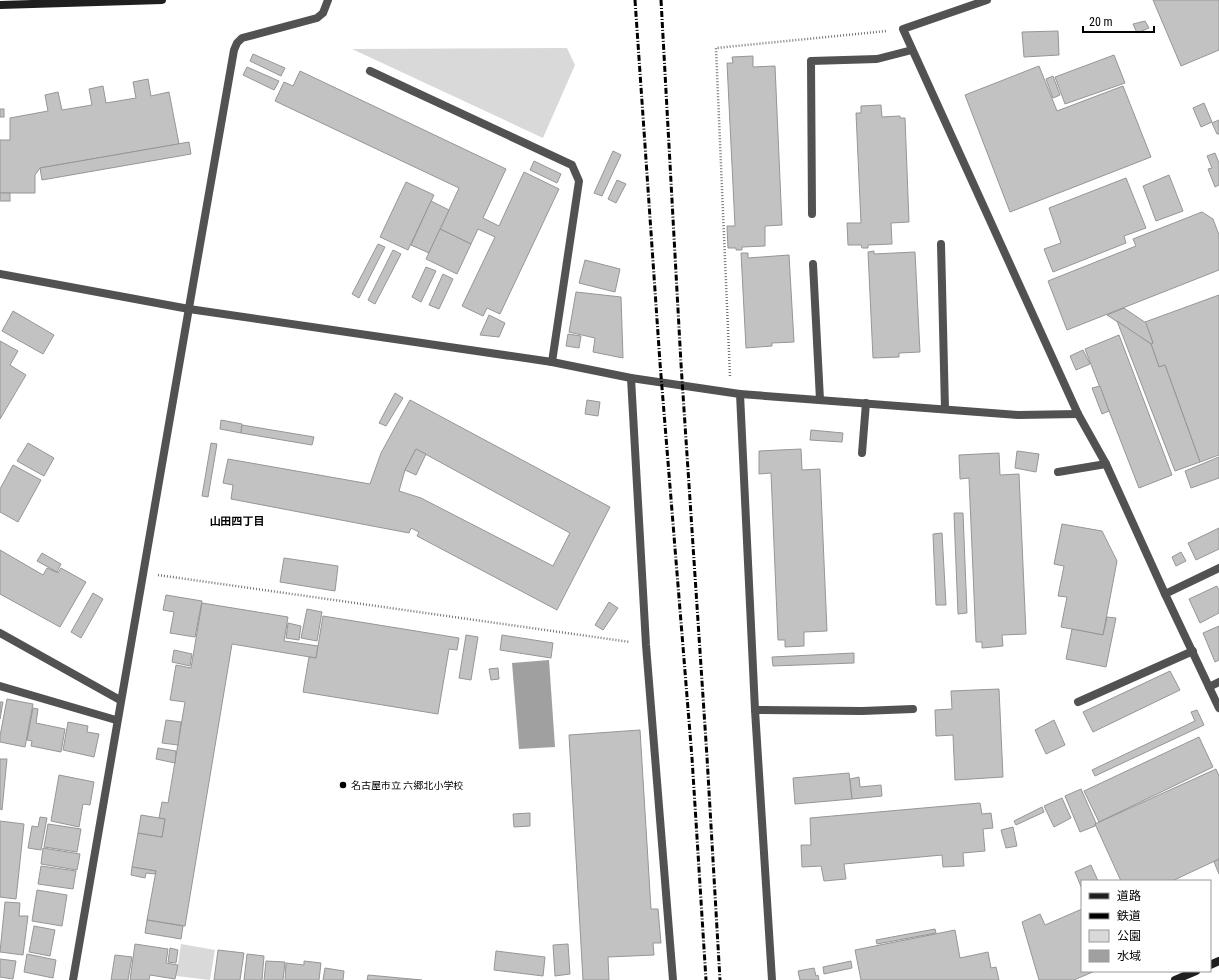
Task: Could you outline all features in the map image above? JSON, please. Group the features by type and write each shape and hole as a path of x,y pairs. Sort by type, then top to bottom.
{"street":[{"path":"0,5 162,0"},
{"path":"73,980 116,720 144,573 233,58 237,43 242,38 252,34 317,18 323,13 328,0"},
{"path":"987,0 903,30 1078,414 1106,464 1219,708"},
{"path":"812,214 810,61 877,59 912,50"},
{"path":"370,71 572,165 579,181 552,362"},
{"path":"941,244 945,409"},
{"path":"814,264 820,400"},
{"path":"0,274 189,309 552,362 631,378 740,394 1018,415 1078,414"},
{"path":"631,378 646,645 673,980"},
{"path":"740,394 755,710 772,980"},
{"path":"862,453 866,404"},
{"path":"1058,472 1106,464"},
{"path":"1165,594 1219,568"},
{"path":"0,633 120,700"},
{"path":"1078,702 1193,651"},
{"path":"1209,687 1219,682"},
{"path":"0,686 116,720"},
{"path":"755,710 913,709"},
{"path":"1175,980 1194,972"}],"path":[{"path":"740,394 731,378 716,48 903,30"},
{"path":"144,573 646,645"}],"green space":[{"path":"567,48 575,65 543,138 352,49"},
{"path":"181,944 215,950 210,980 176,976"}],"water":[{"path":"549,660 555,747 519,749 512,663"}],"building":[{"path":"1153,0 1219,0 1219,50 1181,66"},
{"path":"1145,21 1149,28 1137,33 1133,24"},
{"path":"1058,31 1059,55 1024,57 1022,32"},
{"path":"253,54 285,68 281,76 250,61"},
{"path":"1114,55 1125,83 1065,104 1055,77"},
{"path":"753,56 753,67 775,66 782,225 765,226 765,246 742,247 742,250 736,250 736,248 728,248 727,226 735,226 727,63 733,63 732,57"},
{"path":"1039,66 1057,111 1123,86 1151,157 1010,212 965,95"},
{"path":"247,67 279,81 274,90 243,75"},
{"path":"300,71 506,169 483,218 499,226 524,172 559,189 500,314 487,308 483,316 462,306 495,237 478,229 471,244 440,229 459,188 275,101 284,82 293,86"},
{"path":"1053,76 1060,95 1053,98 1046,79"},
{"path":"148,79 151,96 169,92 179,144 40,168 35,175 35,193 0,193 0,140 10,140 10,118 48,111 45,95 58,92 62,110 92,105 89,89 103,86 106,103 136,98 133,82"},
{"path":"1204,103 1212,122 1201,127 1193,108"},
{"path":"881,105 882,117 900,116 900,118 905,118 909,222 891,223 892,244 868,245 868,248 862,248 861,245 848,245 847,223 861,223 856,113 861,113 861,106"},
{"path":"0,109 4,109 4,117 0,117"},
{"path":"1219,120 1219,134 1217,134 1212,123"},
{"path":"189,142 191,154 42,180 40,168"},
{"path":"613,151 621,155 602,196 594,193"},
{"path":"1215,153 1219,163 1219,185 1215,187 1208,169 1212,168 1207,156"},
{"path":"534,161 561,174 557,183 530,170"},
{"path":"1169,175 1183,211 1156,221 1143,186"},
{"path":"1126,178 1146,228 1124,236 1126,243 1053,272 1044,249 1061,243 1049,208"},
{"path":"617,180 626,184 616,203 608,199"},
{"path":"406,182 434,195 408,250 380,237"},
{"path":"0,193 10,193 10,201 0,201"},
{"path":"431,201 449,210 429,253 411,245"},
{"path":"1202,212 1213,219 1219,235 1219,270 1067,330 1048,281 1136,246 1133,239"},
{"path":"440,229 471,244 457,274 426,259"},
{"path":"378,244 385,247 359,298 352,294"},
{"path":"393,250 401,254 375,304 368,300"},
{"path":"874,251 874,254 915,252 920,352 899,353 899,357 873,358 868,252"},
{"path":"741,253 748,253 748,258 789,255 794,342 772,343 772,346 746,348"},
{"path":"585,260 620,269 615,292 579,283"},
{"path":"426,267 436,271 421,302 412,297"},
{"path":"443,274 453,279 439,309 429,305"},
{"path":"576,292 621,297 623,358 593,352 595,338 569,332"},
{"path":"1219,295 1219,455 1200,462 1165,365 1159,367 1151,344 1153,343 1145,322"},
{"path":"1124,308 1146,323 1153,343 1151,344 1107,315"},
{"path":"13,311 54,335 43,354 2,331"},
{"path":"489,315 505,323 499,337 480,335"},
{"path":"1117,321 1151,344 1159,367 1165,365 1200,462 1175,471"},
{"path":"568,334 581,336 579,348 566,346"},
{"path":"1119,335 1172,475 1139,488 1085,349"},
{"path":"0,341 18,351 10,365 26,375 0,419"},
{"path":"1083,350 1090,364 1076,370 1070,356"},
{"path":"1100,386 1109,411 1102,414 1092,388"},
{"path":"395,393 403,398 386,426 379,423"},
{"path":"410,400 610,507 557,610 417,536 419,532 411,528 409,533 231,499 233,485 223,483 228,459 370,484 381,453","holes":["416,449 570,533 553,566 421,498 399,491 405,470"]},
{"path":"587,400 600,402 598,416 585,414"},
{"path":"221,420 242,424 241,433 220,429"},
{"path":"242,425 314,437 312,445 241,433"},
{"path":"811,430 843,433 842,442 810,440"},
{"path":"28,443 54,458 44,476 17,461"},
{"path":"211,443 217,444 208,497 202,496"},
{"path":"416,449 426,454 416,475 405,470"},
{"path":"801,449 802,470 820,469 827,631 804,632 804,646 785,647 785,640 778,640 771,473 759,474 759,451"},
{"path":"1017,451 1039,454 1036,472 1015,468"},
{"path":"999,453 1000,475 1019,474 1026,634 1002,635 1003,646 982,648 982,642 976,642 969,478 960,479 959,455"},
{"path":"1219,457 1219,478 1191,488 1185,471"},
{"path":"13,465 41,480 18,522 0,512 0,489"},
{"path":"954,513 963,513 967,613 958,614"},
{"path":"1062,524 1102,531 1117,561 1103,635 1061,627 1067,597 1058,596 1064,566 1054,564"},
{"path":"1219,528 1219,549 1196,560 1188,543"},
{"path":"942,533 946,605 936,605 933,534"},
{"path":"0,550 43,575 47,568 58,573 61,568 86,582 60,627 0,594"},
{"path":"1181,552 1186,561 1176,566 1172,557"},
{"path":"42,553 61,564 57,572 37,561"},
{"path":"284,558 338,566 335,591 280,582"},
{"path":"1217,586 1219,590 1219,613 1200,623 1189,599"},
{"path":"93,593 103,599 81,638 71,632"},
{"path":"166,595 202,601 195,637 170,633 174,612 163,610"},
{"path":"609,602 618,608 603,630 595,625"},
{"path":"202,603 288,617 284,641 318,646 316,658 232,644 185,926 147,920 156,871 132,867 138,833 162,837 165,819 159,818 162,802 168,803 185,702 170,700 176,665 191,668"},
{"path":"307,609 322,612 317,641 301,638"},
{"path":"323,616 459,638 457,650 449,649 438,714 303,692 309,657 316,658"},
{"path":"1107,617 1116,618 1106,667 1066,659 1072,629 1103,635"},
{"path":"288,623 301,626 299,640 286,638"},
{"path":"1219,626 1219,660 1215,662 1203,633"},
{"path":"466,635 478,637 471,680 459,678"},
{"path":"502,635 553,643 551,658 500,650"},
{"path":"174,650 192,654 190,666 172,662"},
{"path":"854,653 854,663 773,666 772,657"},
{"path":"498,668 499,679 491,680 489,669"},
{"path":"1170,671 1180,690 1093,732 1083,712"},
{"path":"999,689 1003,777 955,780 953,735 936,736 935,710 952,709 951,691"},
{"path":"7,699 33,704 25,747 0,742"},
{"path":"0,702 3,702 0,719"},
{"path":"33,708 38,709 36,723 65,729 61,752 31,746 32,741 27,740"},
{"path":"1197,710 1204,725 1095,776 1092,770 1195,721 1191,712"},
{"path":"166,720 181,722 178,745 162,743"},
{"path":"1054,720 1065,745 1046,754 1035,730"},
{"path":"68,722 88,726 87,732 99,734 94,757 63,750"},
{"path":"640,730 651,909 658,909 661,943 653,943 654,955 608,957 609,980 583,980 569,735"},
{"path":"1199,737 1213,767 1099,822 1084,791"},
{"path":"158,748 176,751 175,763 156,759"},
{"path":"0,759 7,759 2,810 0,809"},
{"path":"1216,769 1219,776 1219,859 1174,880 1121,880 1095,824"},
{"path":"849,773 852,799 795,804 793,778"},
{"path":"59,775 94,782 90,805 83,804 79,827 51,821"},
{"path":"859,777 860,787 881,785 882,796 852,799 850,779"},
{"path":"1081,789 1096,823 1095,826 1080,832 1065,796"},
{"path":"1062,798 1071,818 1054,827 1044,806"},
{"path":"980,803 982,814 991,813 993,828 983,829 985,851 963,853 964,866 943,867 942,855 844,864 846,879 824,881 821,866 802,867 801,845 811,845 810,818"},
{"path":"1042,807 1044,812 1016,825 1014,821"},
{"path":"530,813 530,826 514,827 513,814"},
{"path":"141,815 165,819 162,837 138,833"},
{"path":"40,817 47,818 41,850 28,848 32,826 38,827"},
{"path":"0,821 24,824 16,899 0,897"},
{"path":"48,824 81,829 77,852 44,847"},
{"path":"1013,827 1017,846 1006,848 1001,830"},
{"path":"43,848 80,854 77,870 41,864"},
{"path":"1219,859 1219,874 1214,862"},
{"path":"1091,865 1098,880 1081,880 1081,887 1075,872"},
{"path":"41,866 76,871 73,889 38,884"},
{"path":"132,867 156,871 155,874 146,873 145,878 131,875"},
{"path":"37,890 67,895 62,926 32,921"},
{"path":"5,902 20,903 19,916 28,916 23,955 0,952"},
{"path":"1081,909 1081,972 1093,972 1074,980 1039,980 1022,922 1040,914 1045,925"},
{"path":"147,920 183,926 181,939 145,933"},
{"path":"34,926 55,930 50,956 29,952"},
{"path":"935,929 936,933 877,944 876,940"},
{"path":"955,930 960,958 988,952 991,968 996,967 999,980 861,980 855,950"},
{"path":"135,944 168,949 166,963 178,965 175,979 150,975 149,980 130,980"},
{"path":"568,944 570,974 555,976 553,945"},
{"path":"170,948 178,950 176,963 168,962"},
{"path":"218,950 244,953 240,980 214,980"},
{"path":"496,951 545,957 543,976 494,970"},
{"path":"27,954 56,960 53,978 24,972"},
{"path":"247,954 264,956 262,980 244,980"},
{"path":"115,955 132,957 128,980 111,980"},
{"path":"0,959 16,961 13,979 0,977"},
{"path":"266,961 285,962 283,980 264,980"},
{"path":"304,961 321,963 319,980 285,980 286,963 304,965"},
{"path":"851,961 852,968 824,974 823,967"},
{"path":"325,968 344,971 343,980 323,980"},
{"path":"814,968 816,976 818,975 819,980 800,980 798,971"},
{"path":"368,975 422,980 367,980"}],"railway":[{"path":"635,0 660,363 692,758 706,980"},
{"path":"661,0 681,364 720,980"}],"place":[{"name":"名古屋市立 六郷北小学校","path":"343,785"}],"district":[{"name":"山田四丁目","path":"237,521"}]}
